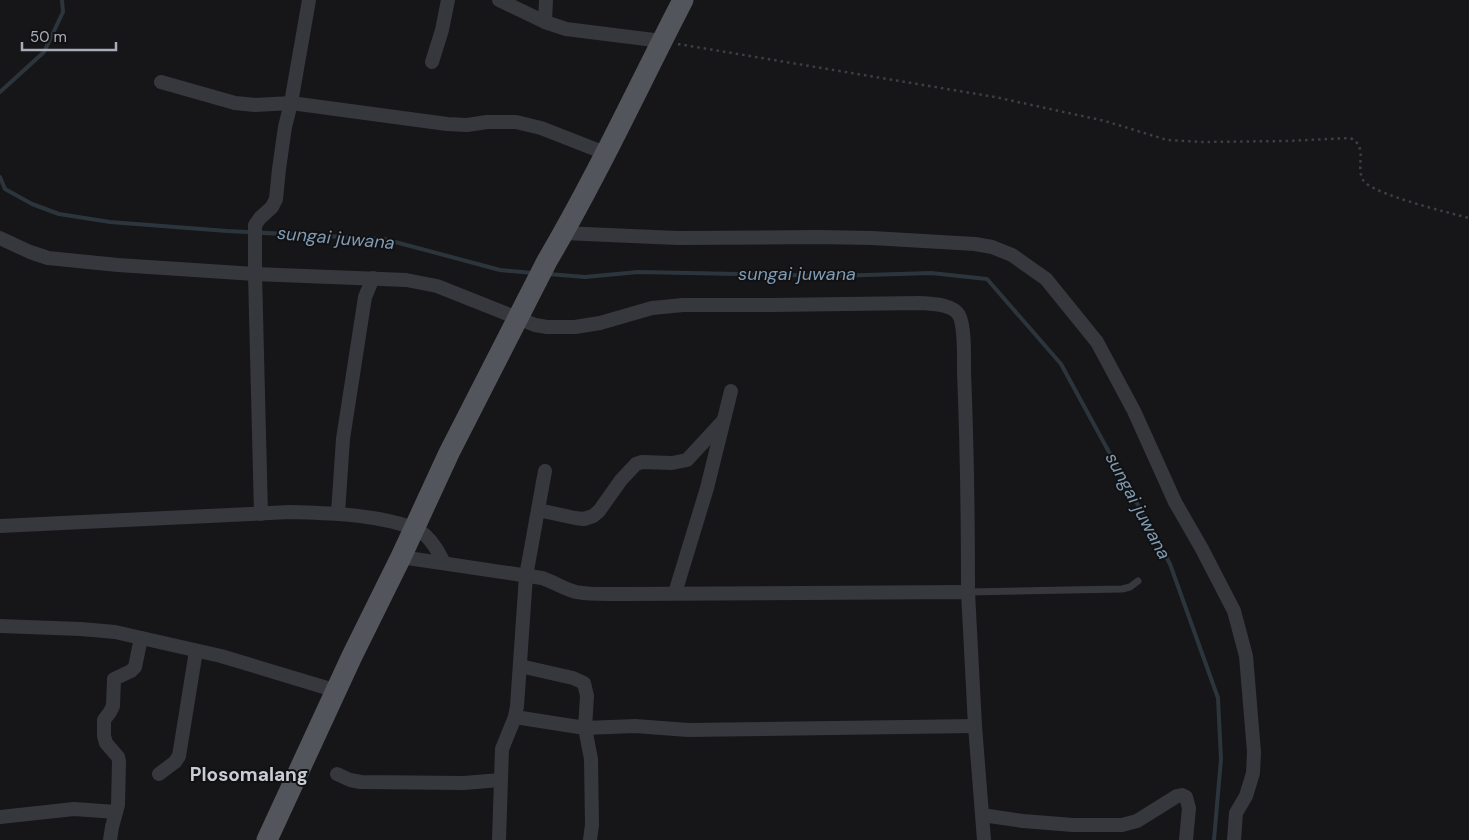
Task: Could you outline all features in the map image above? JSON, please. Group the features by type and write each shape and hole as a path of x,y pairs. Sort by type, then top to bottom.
{"main road":[{"path":"267,840 352,656 401,558 449,452 683,0"}],"street":[{"path":"261,514 255,274 256,225 257,221 272,207 276,199 285,127 291,104 309,0"},
{"path":"432,62 442,30 448,0"},
{"path":"499,0 545,22 566,29 662,41"},
{"path":"545,22 546,0"},
{"path":"161,82 235,103 291,104 447,124 516,122 541,128 605,153"},
{"path":"563,233 677,238 872,238 975,244 1012,256 1046,279 1097,342 1134,411 1175,502 1234,611 1246,656 1254,752 1253,773 1246,796 1236,812 1234,840"},
{"path":"0,238 48,258 118,265 255,274 406,280 437,286 535,325 558,328 600,323 652,308 683,305 772,306 920,303 939,305 958,313 962,328 966,411 968,592 975,726 984,840"},
{"path":"338,513 343,439 365,297 373,278"},
{"path":"675,593 707,488 730,391"},
{"path":"538,510 584,519 593,516 636,464 642,462 672,463 687,460 724,421"},
{"path":"499,840 502,748 518,706 526,576 545,471"},
{"path":"0,526 290,512 338,513 381,519 414,528 431,541 444,564"},
{"path":"401,558 526,576 553,582 574,592 581,593 968,592"},
{"path":"0,626 97,630 141,638 221,656 337,691"},
{"path":"110,840 119,799 119,761 118,757 106,743 104,720 113,706 114,679 131,672 135,667 141,638"},
{"path":"159,774 175,762 179,756 196,651"},
{"path":"520,666 573,678 584,683 587,696 585,728 591,759 592,824 590,840"},
{"path":"515,717 585,728 635,726 688,730 975,726"},
{"path":"337,774 360,782 464,783 500,780"},
{"path":"982,816 1073,825 1122,825 1137,821 1182,795 1186,797 1189,808 1186,840"},
{"path":"0,817 74,809 116,812"}],"lane":[{"path":"968,592 1122,590 1138,581"}],"path":[{"path":"662,41 995,97 1105,121 1167,140 1203,142 1350,138 1360,146 1362,179 1367,184 1398,197 1469,218"}],"waterway":[{"name":"sungai juwana","path":"0,92 44,52 63,12 62,0"},
{"name":"sungai juwana","path":"0,177 5,189 32,204 59,214 110,222 227,231 384,239 500,270 533,273"},
{"name":"sungai juwana","path":"548,274 585,277 638,272 834,276 931,273 987,279 1061,364 1170,564 1218,698 1221,759 1214,840"}],"district":[{"name":"Plosomalang","path":"249,774"}]}
